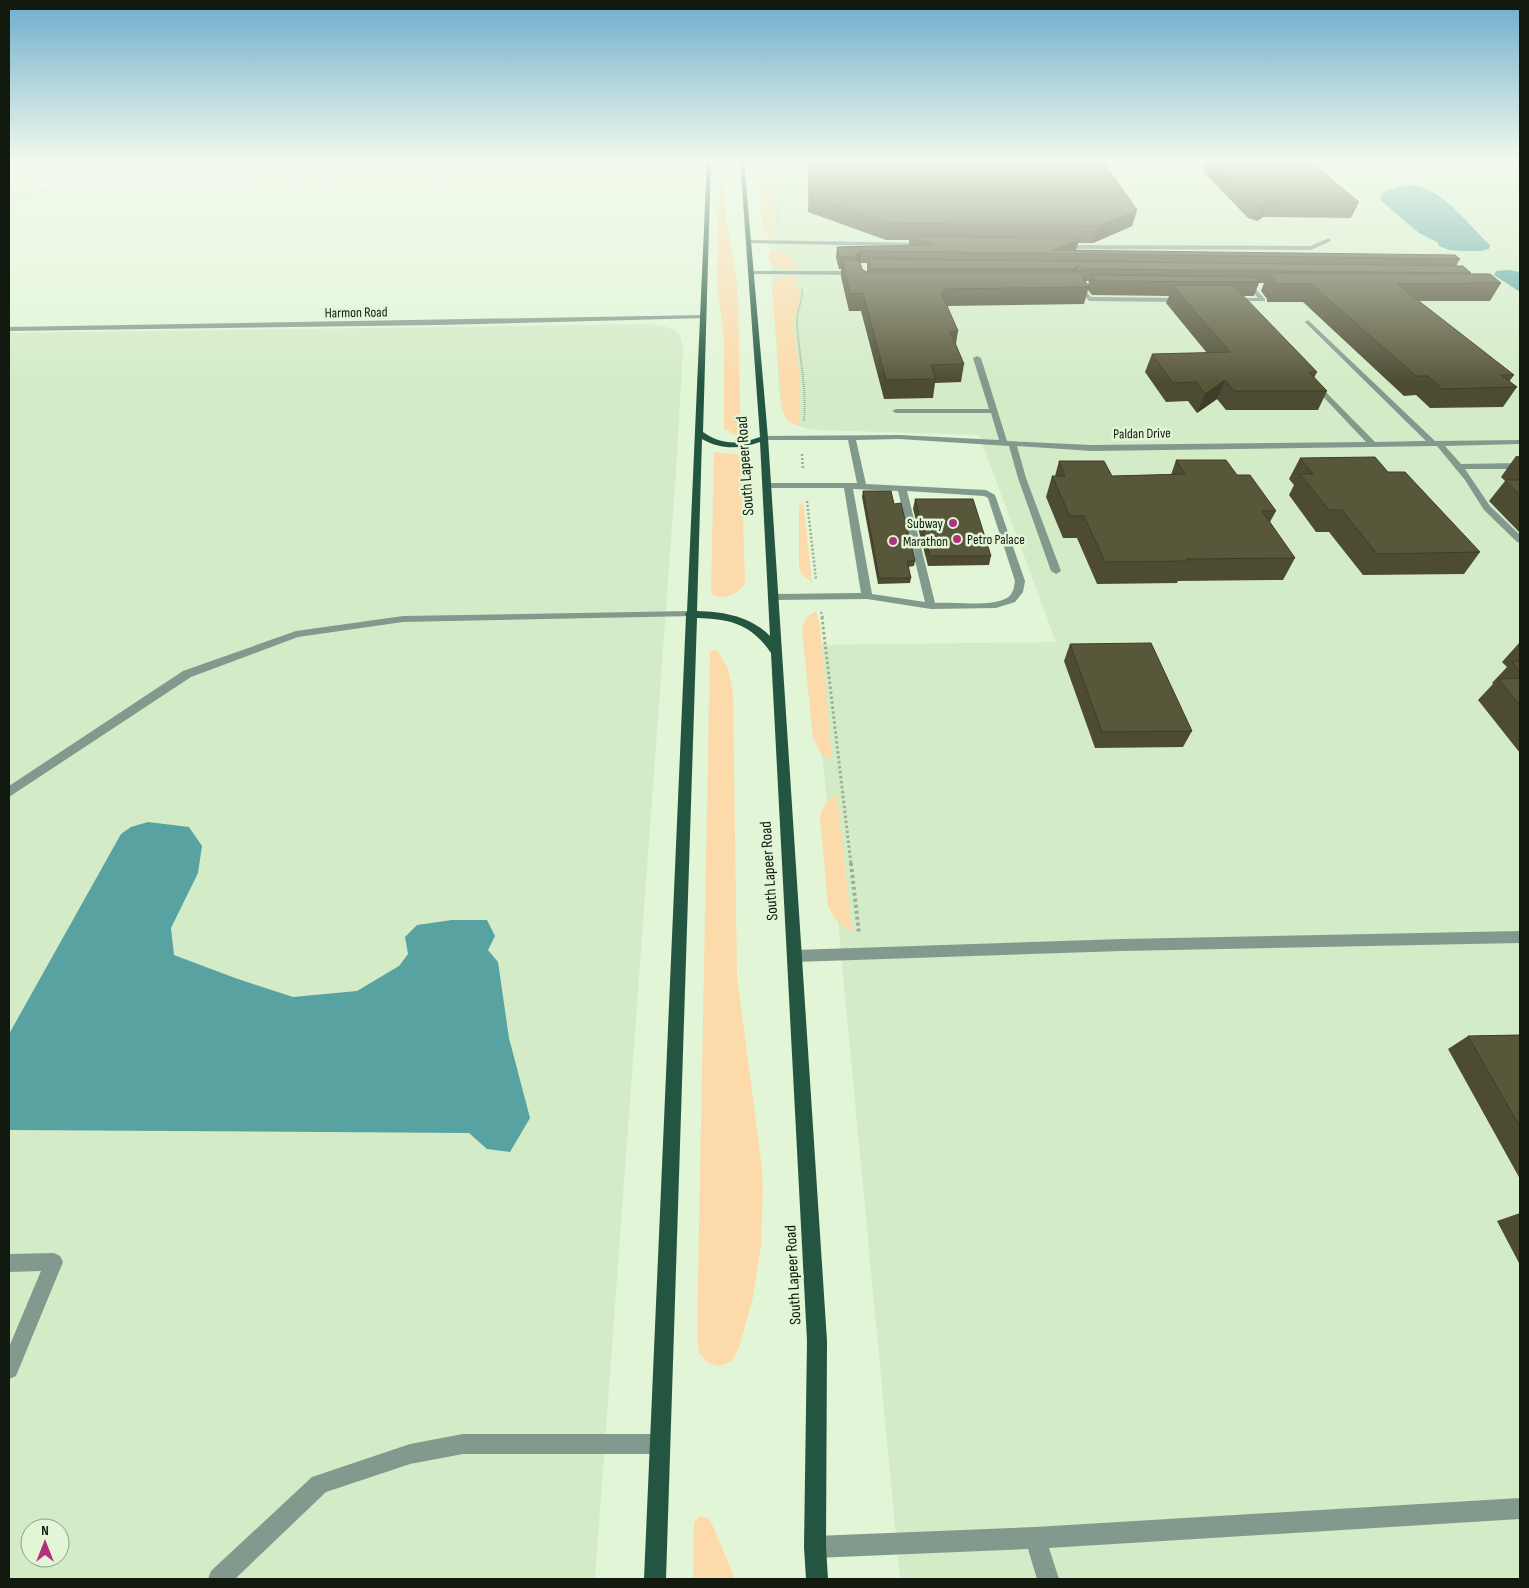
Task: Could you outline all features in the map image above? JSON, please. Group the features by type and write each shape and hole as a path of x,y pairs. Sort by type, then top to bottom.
{"main road":[{"path":"655,1579 690,614 707,234"},
{"name":"South Lapeer Road","path":"749,234 774,597 817,1341 815,1546 817,1579"},
{"path":"699,433 716,444 729,446 742,445 764,438"},
{"path":"690,614 716,615 737,619 755,627 767,637 776,652"}],"street":[{"path":"1052,247 1311,248 1329,240"},
{"path":"750,242 935,245"},
{"path":"752,273 862,273"},
{"path":"1088,285 1073,283 1089,299 1195,300"},
{"path":"1242,286 1261,286"},
{"path":"1224,300 1263,300 1251,286"},
{"name":"Harmon Road","path":"9,329 704,317"},
{"path":"1308,322 1436,443 1458,467 1487,508 1520,540"},
{"path":"977,358 994,411 1022,478 1056,571"},
{"path":"1308,375 1372,444"},
{"path":"896,411 994,411"},
{"name":"Paldan Drive","path":"764,438 899,437 1092,448 1520,442"},
{"path":"852,438 862,486"},
{"path":"1458,467 1520,466"},
{"path":"767,485 862,486 981,491 992,497 1020,581 1018,592 1011,600 996,605 931,606 867,596 774,597"},
{"path":"848,487 867,596"},
{"path":"902,488 931,606"},
{"path":"9,792 187,674 296,634 403,619 690,614"},
{"path":"794,956 1122,945 1520,937"},
{"path":"9,1263 54,1262 9,1369"},
{"path":"219,1579 319,1484 410,1454 463,1444 660,1444"},
{"path":"815,1546 1035,1538 1520,1508"},
{"path":"1035,1538 1048,1579"}],"path":[{"path":"802,287 803,302 797,323 804,386 804,419 802,427"},
{"path":"803,450 803,473"},
{"path":"807,498 813,570 817,584"},
{"path":"820,609 823,619 859,933"}],"shaded area":[{"path":"718,234 729,234 738,299 740,414 737,435 731,434 729,430 724,430 724,337 717,285"},
{"path":"767,234 1520,234 1520,1579 900,1579 812,645 1056,642 979,435 817,430 802,427 791,421 782,410 779,392 771,254"},
{"path":"777,249 790,256 797,269 782,269 772,265 768,256 769,252"},
{"path":"795,277 800,299 793,320 799,371 800,413 798,426 787,420 783,412 772,292 773,282 781,278"},
{"path":"642,324 660,325 673,329 680,335 683,347 676,472 595,1579 9,1579 9,333"},
{"path":"714,453 741,455 745,583 735,593 720,597 711,594"},
{"path":"803,501 812,583 801,573 799,567 799,507"},
{"path":"816,611 820,627 832,760 822,755 813,738 802,630 806,618"},
{"path":"712,650 718,651 728,669 733,693 737,976 763,1186 761,1246 753,1297 739,1348 731,1362 719,1366 708,1363 699,1353 697,1336 710,652"},
{"path":"837,795 852,932 837,921 828,906 820,817 826,804"},
{"path":"701,1516 708,1518 712,1524 735,1579 693,1579 694,1522"}],"water":[{"path":"1421,234 1479,234 1490,245 1489,249 1481,251 1461,251 1449,250 1439,246 1437,242"},
{"path":"1509,270 1520,272 1520,292 1494,275 1496,271"},
{"path":"148,822 189,827 202,846 198,873 171,928 174,955 293,997 357,991 399,966 408,954 405,937 417,925 452,920 487,920 495,936 488,950 498,962 509,1038 530,1118 510,1152 487,1149 469,1133 9,1130 9,1034 121,834 131,827"}],"building":[{"path":"910,236 1079,239 1053,250 1455,255 1460,259 861,251 856,254 856,257 839,257 837,247 935,245"},
{"path":"868,259 1463,266 1471,273 1084,269 1078,265 1073,269 871,269"},
{"path":"842,260 859,260 862,269 866,272 1080,272 1086,278 1083,278 1089,287 945,289 947,292 941,292 958,331 950,332 964,364 931,365 936,379 886,380 863,293 850,294"},
{"path":"1268,273 1490,274 1501,283 1397,284 1514,375 1501,375 1517,387 1442,389 1428,376 1416,376 1311,284 1274,284 1275,281"},
{"path":"1091,275 1255,277 1260,282 1096,281"},
{"path":"1172,285 1233,285 1317,372 1309,372 1327,391 1234,391 1225,380 1205,394 1196,382 1173,383 1152,354 1230,352"},
{"path":"1375,457 1388,472 1405,472 1480,552 1377,554 1342,510 1329,510 1300,474 1313,474 1300,458"},
{"path":"1176,460 1226,460 1237,475 1250,475 1276,511 1262,511 1295,558 1105,562 1084,516 1070,516 1052,476 1065,476 1059,461 1104,461 1112,476 1185,474"},
{"path":"1505,480 1520,480 1520,495"},
{"path":"863,491 891,491 894,504 901,503 915,561 907,561 911,578 879,578"},
{"path":"915,499 973,499 991,556 930,556"},
{"path":"1151,643 1192,731 1102,732 1070,644"},
{"path":"1520,661 1520,671 1512,662"},
{"path":"1520,678 1520,705 1498,679"},
{"path":"1520,1035 1520,1127 1468,1036"}],"place":[{"name":"Subway","path":"953,523"},
{"name":"Petro Palace","path":"957,539"},
{"name":"Marathon","path":"893,541"}]}
